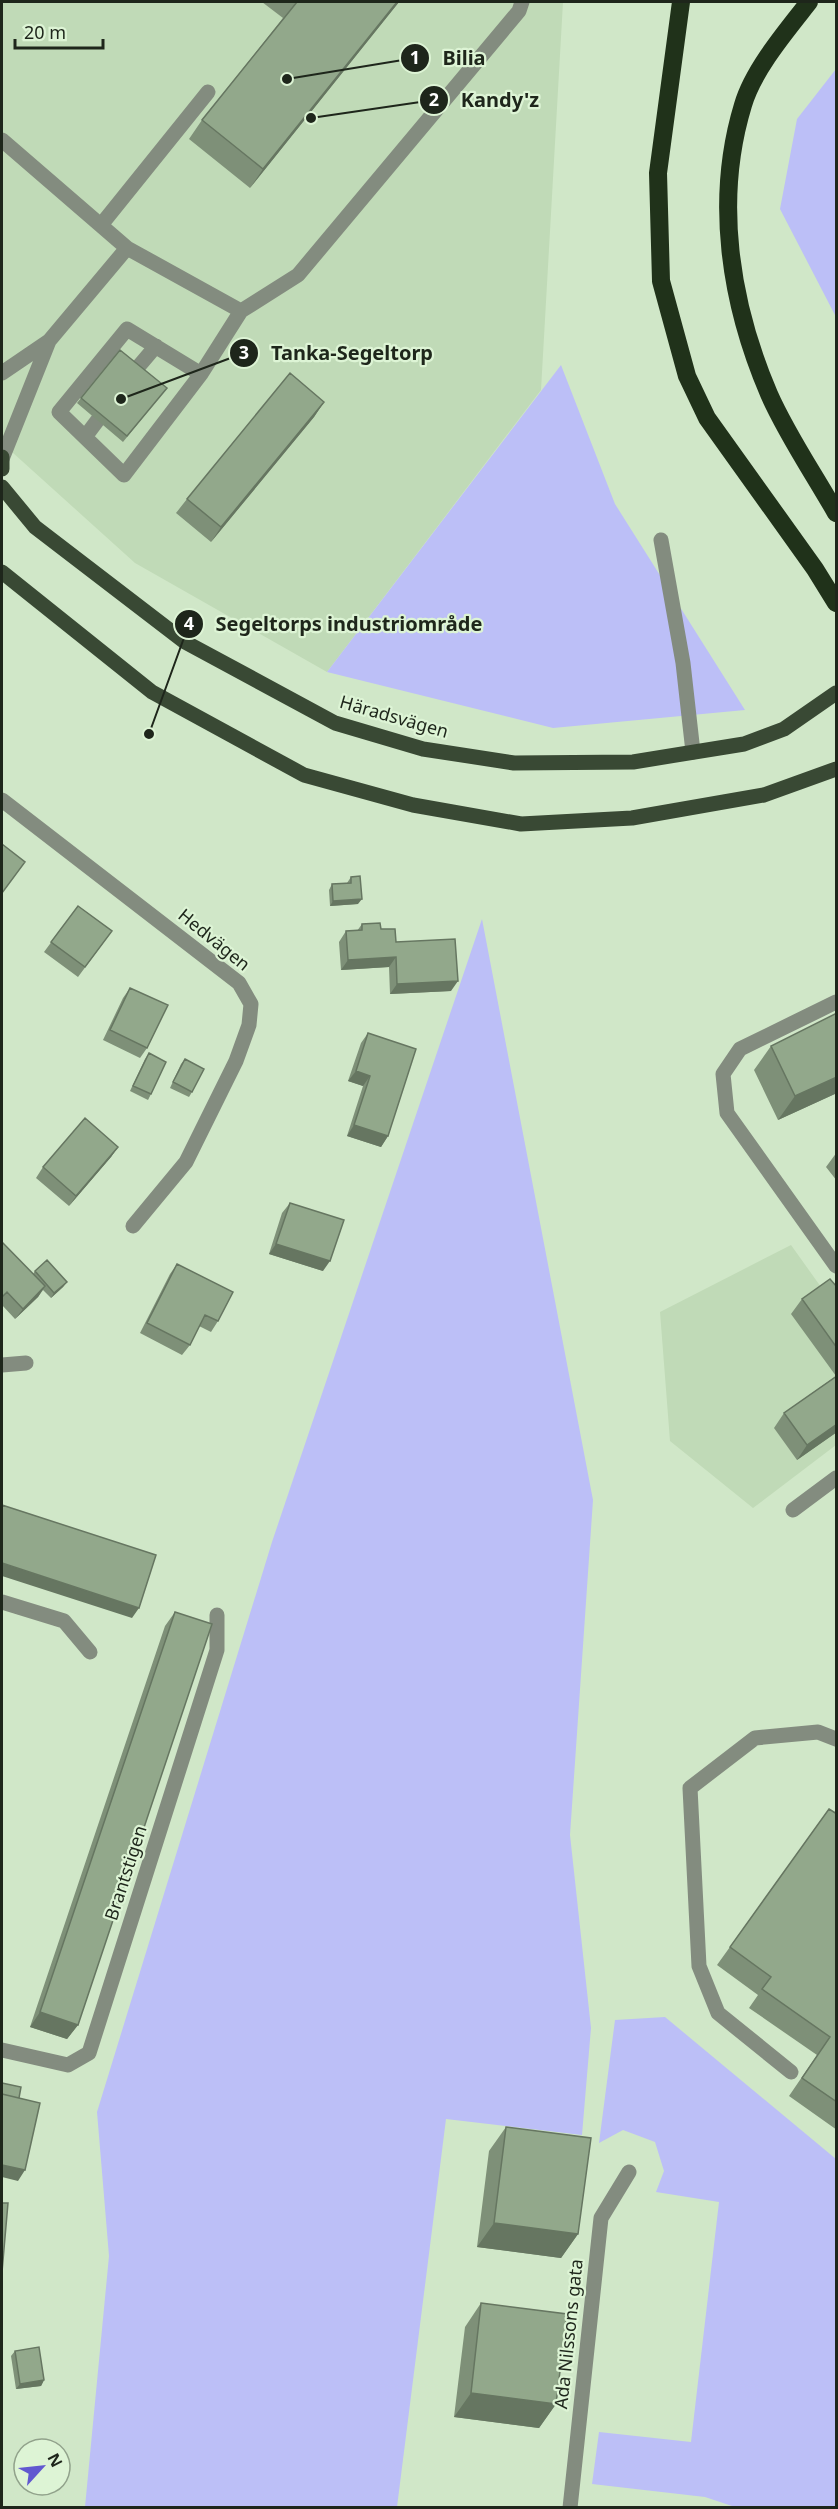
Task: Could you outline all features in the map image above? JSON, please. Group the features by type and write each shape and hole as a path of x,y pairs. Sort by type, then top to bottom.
{"highway":[{"path":"681,2 658,173 661,281 687,376 707,418 837,603"},
{"path":"809,2 771,52 743,103 728,183 729,254 744,328 770,395 837,513"},
{"path":"802,454 837,485"}],"main road":[{"path":"2,458 2,469"},
{"name":"Häradsvägen","path":"2,487 35,527 185,642 335,723 423,749 514,763 633,762 744,744 784,729 837,693"},
{"path":"2,572 152,693 304,775 413,805 521,824 632,818 764,795 837,769"}],"street":[{"path":"201,374 127,328 59,412 124,475 201,374 241,311 298,274 519,10 522,2"},
{"path":"101,225 208,92"},
{"path":"2,140 127,248 241,311"},
{"path":"2,373 49,341 127,248"},
{"path":"2,458 49,341"},
{"path":"85,437 136,368 156,346"},
{"path":"661,540 682,663 693,752"},
{"name":"Hedvägen","path":"2,800 239,982 251,1004 249,1025 236,1061 186,1162 133,1226"},
{"path":"837,1002 740,1049 723,1074 727,1113 837,1266"},
{"path":"2,1365 26,1363"},
{"path":"793,1510 837,1478"},
{"path":"2,1602 64,1621 90,1652"},
{"name":"Brantstigen","path":"2,2049 68,2065 88,2053 217,1650 217,1615"},
{"path":"791,2072 718,2013 699,1966 690,1788 755,1738 818,1732 837,1739"},
{"name":"Ada Nilssons gata","path":"570,2508 602,2218 629,2172"}],"shaded area":[{"path":"2,2 563,2 541,390 327,672 135,563 2,443"},
{"path":"836,69 836,317 780,209 797,119"},
{"path":"561,365 615,504 745,710 553,728 327,672"},
{"path":"482,919 593,1500 570,1835 591,2028 582,2135 446,2119 397,2507 85,2507 109,2256 97,2112 272,1542"},
{"path":"791,1245 836,1308 836,1445 753,1508 670,1441 660,1312"},
{"path":"665,2017 836,2159 836,2507 735,2507 705,2497 592,2484 599,2432 691,2442 719,2202 656,2192 664,2171 655,2142 623,2130 599,2143 615,2020"}],"building":[{"path":"297,2 397,2 263,169 202,120"},
{"path":"120,350 167,388 127,436 81,398"},
{"path":"290,373 324,402 221,527 187,499"},
{"path":"2,844 25,862 2,893"},
{"path":"360,876 362,899 333,901 332,884 351,883 351,877"},
{"path":"78,906 112,931 85,967 51,942"},
{"path":"380,923 381,929 395,929 396,942 455,939 458,981 397,984 396,957 348,960 346,931 362,930 362,924"},
{"path":"130,988 168,1005 147,1048 110,1030"},
{"path":"837,1013 837,1077 795,1096 771,1046"},
{"path":"368,1033 416,1049 388,1136 354,1125 370,1076 356,1071"},
{"path":"149,1053 166,1062 151,1094 133,1086"},
{"path":"185,1059 204,1069 192,1092 173,1082"},
{"path":"85,1118 118,1147 76,1196 43,1167"},
{"path":"290,1203 344,1220 330,1261 276,1244"},
{"path":"2,1242 45,1286 23,1309 7,1292 2,1297"},
{"path":"47,1260 67,1282 54,1293 35,1271"},
{"path":"177,1264 233,1292 218,1321 205,1315 190,1345 147,1323"},
{"path":"830,1279 837,1287 837,1348 802,1299"},
{"path":"837,1376 837,1424 807,1445 784,1413"},
{"path":"2,1505 156,1555 139,1608 2,1563"},
{"path":"175,1612 212,1624 78,2025 40,2012"},
{"path":"829,1809 837,1814 837,2102 802,2078 830,2037 762,1989 771,1977 730,1947"},
{"path":"2,2083 21,2087 19,2098 2,2094"},
{"path":"2,2094 40,2103 25,2170 2,2165"},
{"path":"506,2127 591,2138 578,2234 494,2223"},
{"path":"2,2203 8,2203 2,2272"},
{"path":"481,2303 567,2314 556,2404 471,2393"},
{"path":"39,2347 44,2380 20,2384 15,2351"}],"place":[{"name":"Bilia","path":"287,79"},
{"name":"Kandy'z","path":"311,118"},
{"name":"Tanka-Segeltorp","path":"121,399"},
{"name":"Segeltorps industriområde","path":"149,734"}]}
